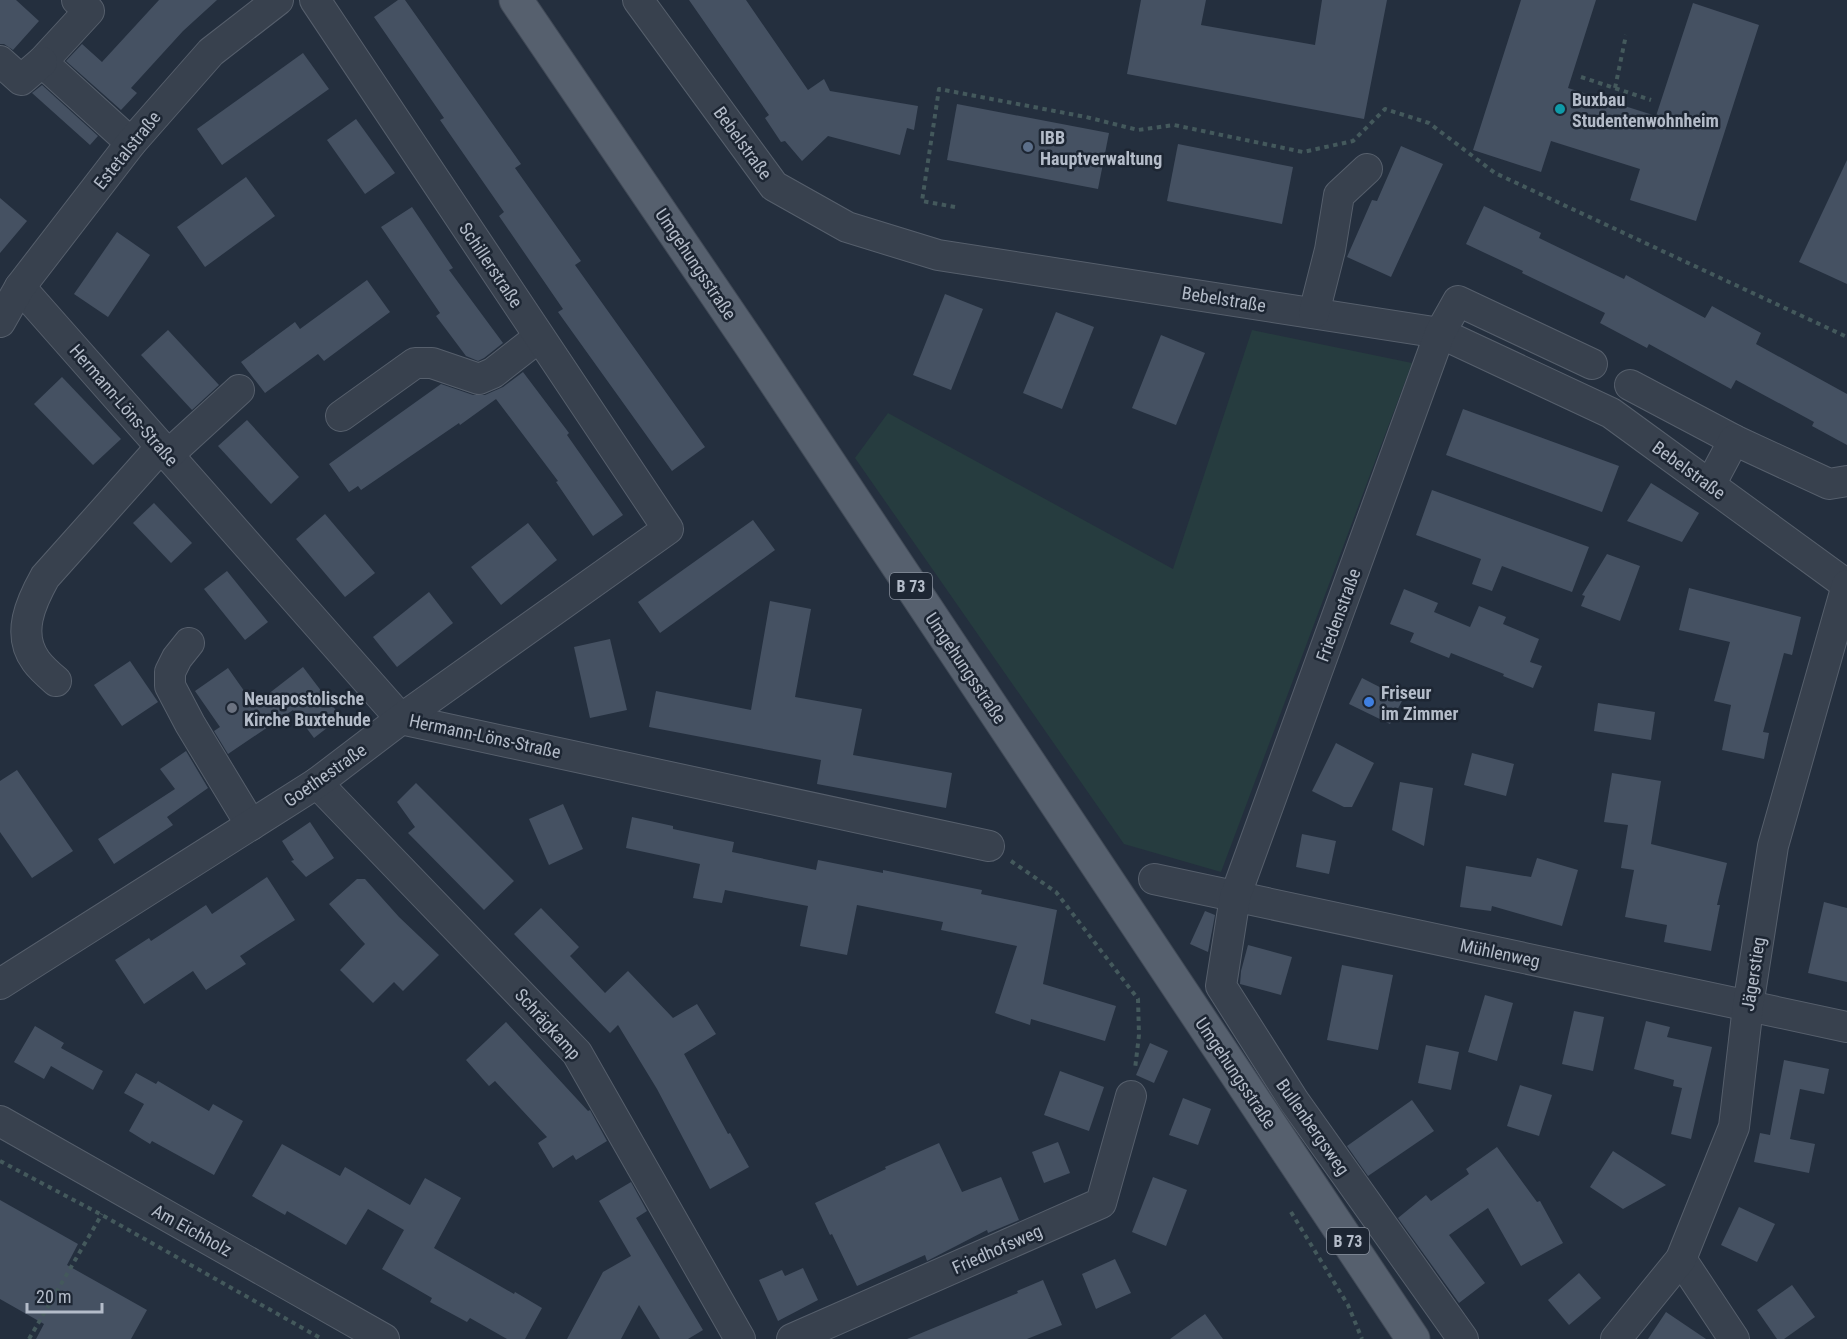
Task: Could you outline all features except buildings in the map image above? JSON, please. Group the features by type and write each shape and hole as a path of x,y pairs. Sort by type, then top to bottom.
{"main road":[{"name":"Umgehungsstraße","path":"516,0 763,364 1396,1324 1413,1339"}],"street":[{"path":"0,61 21,80 42,62 89,11 77,0"},
{"name":"Estetalstraße","path":"0,322 20,287 131,143 211,52 278,0"},
{"name":"Schillerstraße","path":"315,0 668,529"},
{"name":"Bebelstraße","path":"638,0 774,186 847,227 938,255 1440,333 1611,414 1847,585"},
{"path":"42,62 131,143"},
{"path":"1314,313 1330,250 1339,195 1367,169"},
{"name":"Hermann-Löns-Straße","path":"20,287 401,719 989,846"},
{"name":"Friedenstraße","path":"1235,897 1440,333 1458,301 1592,364"},
{"path":"341,416 415,363 432,363 479,379 493,374 539,337"},
{"path":"1630,385 1734,440 1829,484 1847,481"},
{"path":"56,681 35,661 28,646 26,626 31,602 45,577 165,451 239,390"},
{"path":"1710,485 1734,440"},
{"name":"Goethestraße","path":"0,984 317,783 401,719 668,529"},
{"name":"Jägerstieg","path":"1616,1339 1681,1259 1734,1127 1748,1006 1773,846 1847,585"},
{"path":"189,643 177,658 170,672 170,686 190,724 251,825"},
{"name":"Schrägkamp","path":"317,783 577,1053 740,1339"},
{"name":"Mühlenweg","path":"1154,879 1847,1027"},
{"name":"Bullenbergsweg","path":"1235,897 1221,986 1294,1101 1463,1339"},
{"name":"Friedhofsweg","path":"792,1339 1101,1203 1131,1096"},
{"name":"Am Eichholz","path":"0,1121 118,1188 353,1331 384,1339"},
{"path":"1681,1259 1734,1339"}],"path":[{"path":"1615,88 1626,35"},
{"path":"1581,77 1651,100"},
{"path":"955,207 922,201 939,89 1086,117 1138,130 1173,125 1303,152 1353,141 1385,109 1429,123 1495,172 1847,338"},
{"path":"989,846 1056,892 1138,999 1139,1035 1131,1096"},
{"path":"0,1161 102,1215 322,1339"},
{"path":"29,1339 118,1188"}],"green space":[{"path":"1252,330 1412,363 1221,872 1124,844 855,458 888,413 1173,569"}],"place":[{"name":"Buxbau Studentenwohnheim","path":"1560,109"},
{"name":"IBB Hauptverwaltung","path":"1028,147"},
{"name":"Friseur im Zimmer","path":"1369,702"},
{"name":"Neuapostolische Kirche Buxtehude","path":"232,708"}]}
